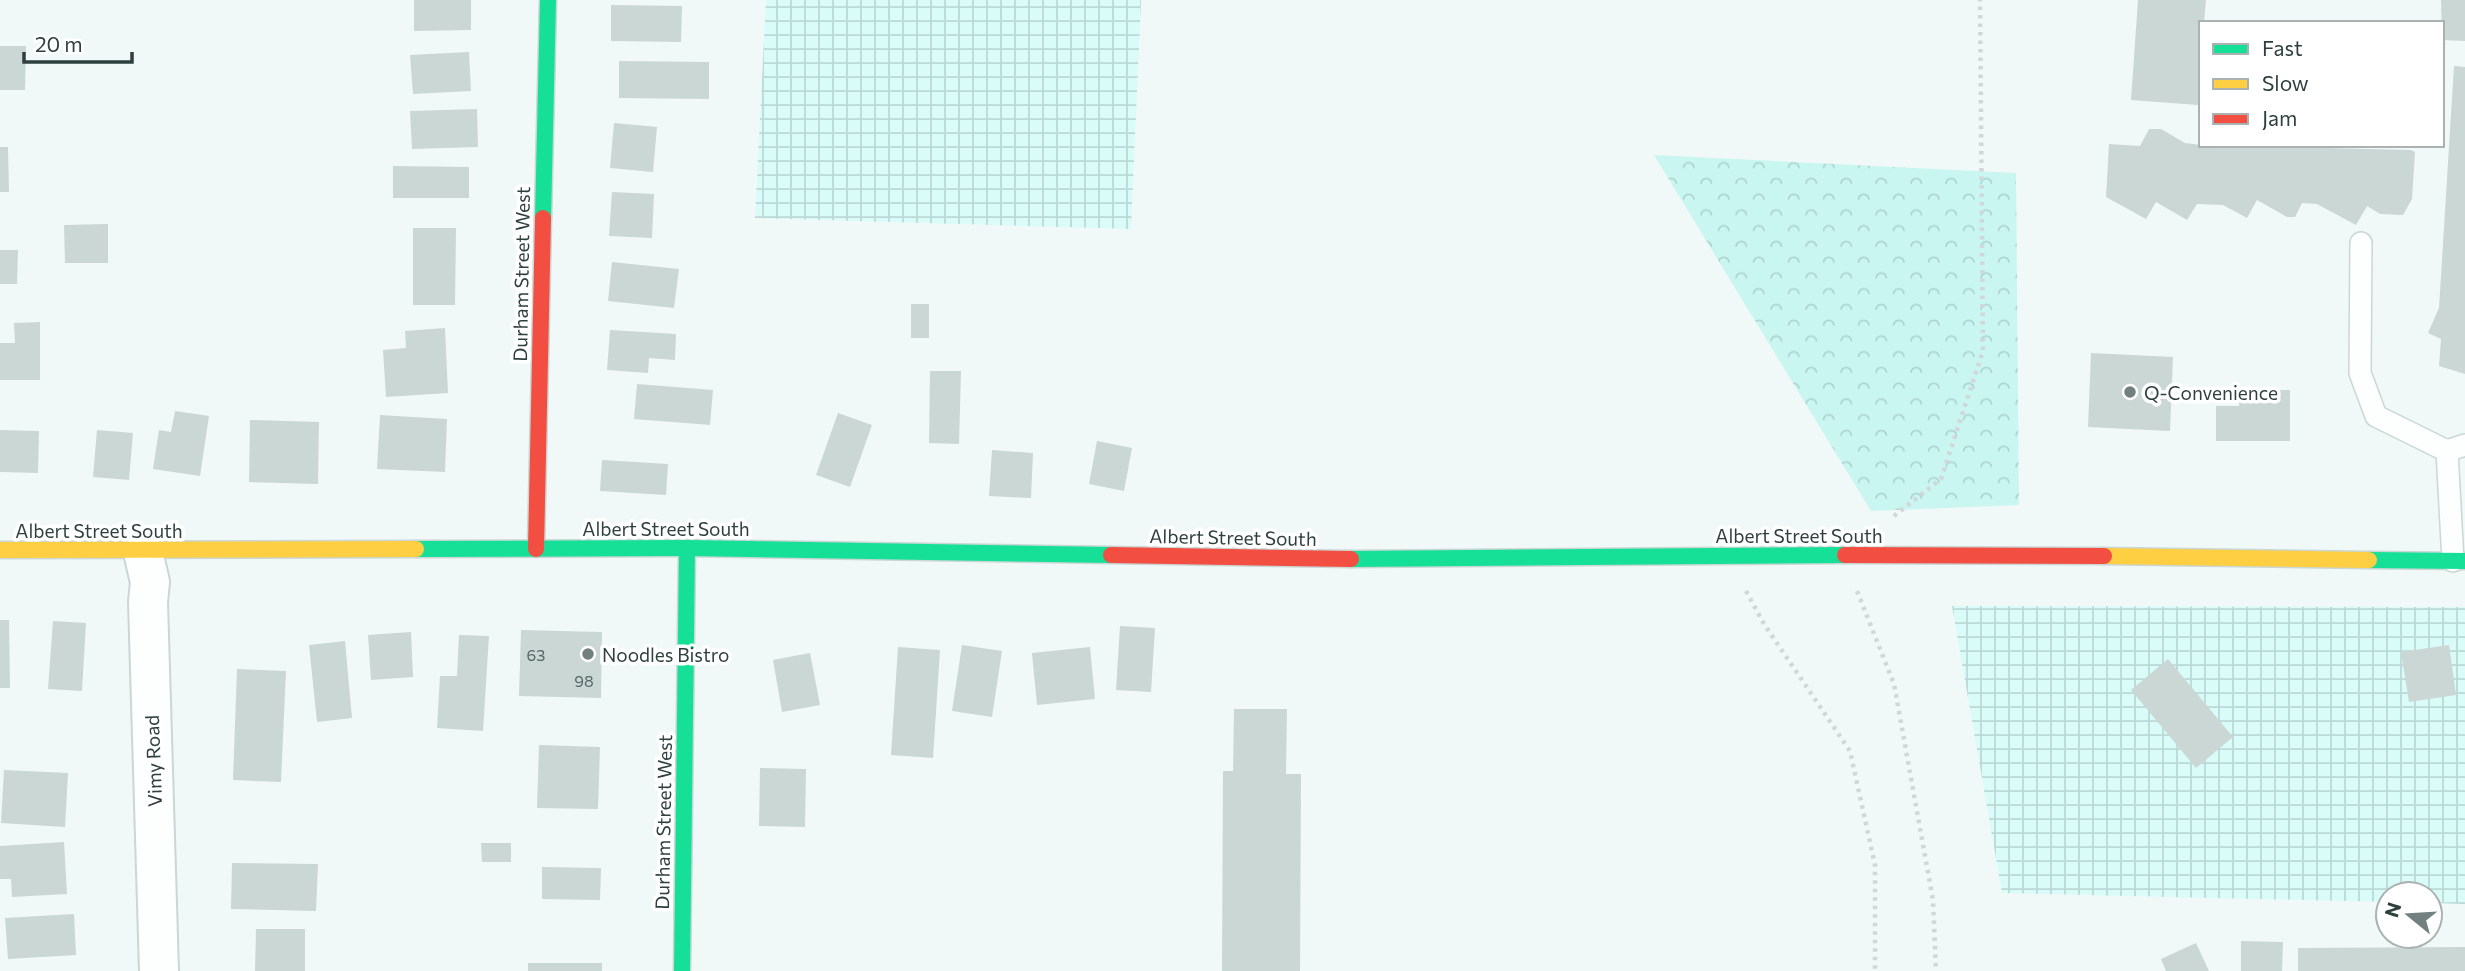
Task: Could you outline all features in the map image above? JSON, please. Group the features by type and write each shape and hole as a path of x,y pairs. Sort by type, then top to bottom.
{"street":[{"name":"Durham Street West","path":"536,550 548,0"},
{"name":"Durham Street West","path":"682,971 687,548"},
{"name":"Albert Street South","path":"0,550 143,552 687,548 1317,559 1842,555 2459,561"},
{"name":"Vimy Road","path":"143,552 150,582 148,602 159,971"}],"lane":[{"path":"2361,243 2360,373 2376,416 2456,448 2459,561"}],"path":[{"path":"1936,971 1933,900 1894,684 1842,555 1941,479 1983,351 1980,0"},
{"path":"1728,556 1764,624 1850,751 1875,865 1875,971"}],"shaded area":[{"path":"766,0 1141,0 1131,229 755,218"},
{"path":"1952,606 2465,607 2465,904 2444,903 2444,880 2374,880 2374,902 2002,893"}],"green space":[{"path":"1654,155 2016,173 2019,505 1871,511"}],"building":[{"path":"414,0 471,0 471,30 414,31"},
{"path":"2138,0 2206,0 2204,21 2199,21 2198,105 2131,100"},
{"path":"2441,0 2465,0 2465,41 2444,40 2444,21 2442,21"},
{"path":"611,5 682,6 681,42 611,41"},
{"path":"0,46 26,46 25,90 0,90"},
{"path":"469,52 471,91 413,94 410,55"},
{"path":"619,61 709,62 709,99 619,98"},
{"path":"2454,66 2465,67 2465,374 2439,366 2441,339 2428,333 2439,308"},
{"path":"477,109 478,147 412,149 410,111"},
{"path":"614,123 657,127 653,172 610,168"},
{"path":"2149,129 2161,129 2185,143 2199,145 2199,147 2411,150 2415,152 2412,199 2403,215 2380,214 2367,206 2356,225 2317,204 2302,203 2295,217 2287,217 2257,200 2247,218 2223,205 2197,204 2187,220 2156,202 2146,219 2106,197 2109,144 2140,146"},
{"path":"0,147 8,147 9,192 0,192"},
{"path":"393,166 469,167 469,198 393,198"},
{"path":"612,192 654,194 652,238 609,236"},
{"path":"108,224 108,263 65,263 64,225"},
{"path":"413,228 456,228 455,305 413,305"},
{"path":"0,250 18,250 17,284 0,284"},
{"path":"612,262 679,269 674,308 608,301"},
{"path":"911,304 929,304 929,338 911,338"},
{"path":"40,322 40,380 0,380 0,343 15,343 14,323"},
{"path":"445,328 448,393 386,397 383,350 406,348 405,331"},
{"path":"610,330 676,334 675,360 649,358 648,373 607,370"},
{"name":"Q-Convenience","path":"2091,353 2173,357 2170,431 2088,427"},
{"path":"930,371 961,371 959,444 929,443"},
{"path":"637,384 713,390 710,425 634,419"},
{"path":"2290,390 2290,441 2216,441 2216,406 2239,406 2240,391"},
{"path":"175,411 209,416 200,476 153,469 159,430 171,432"},
{"path":"838,413 872,425 850,487 816,475"},
{"path":"380,415 447,419 445,472 377,469"},
{"path":"250,420 319,422 318,484 249,482"},
{"path":"0,430 39,431 38,473 0,472"},
{"path":"97,430 133,433 129,480 93,477"},
{"path":"1097,441 1132,448 1124,491 1089,484"},
{"path":"992,450 1033,453 1031,498 989,496"},
{"path":"602,460 668,464 666,495 600,491"},
{"path":"0,620 9,620 10,688 0,688"},
{"path":"53,621 86,623 82,691 48,689"},
{"path":"1120,626 1155,628 1151,692 1116,690"},
{"path":"521,630 602,632 601,698 519,696"},
{"path":"411,632 413,677 371,680 368,635"},
{"path":"459,635 489,636 483,731 437,728 440,676 457,676"},
{"path":"345,641 352,718 317,722 309,645"},
{"path":"962,645 1002,651 992,717 952,711"},
{"path":"2449,645 2456,695 2409,702 2401,652"},
{"path":"898,647 940,650 933,758 891,755"},
{"path":"1090,647 1095,699 1037,705 1032,653"},
{"path":"810,653 820,705 782,712 773,660"},
{"path":"2168,659 2233,737 2196,768 2131,690"},
{"path":"237,669 286,671 281,782 233,780"},
{"path":"1234,709 1287,709 1286,774 1301,774 1300,971 1222,971 1223,771 1233,771"},
{"path":"539,745 600,747 598,809 537,808"},
{"path":"760,768 806,769 805,827 759,826"},
{"path":"4,770 68,773 65,827 1,823"},
{"path":"64,842 67,894 12,897 11,879 0,879 0,846"},
{"path":"481,843 511,843 511,862 482,862"},
{"path":"232,863 318,864 316,911 231,909"},
{"path":"542,867 601,868 600,900 542,899"},
{"path":"74,914 76,955 8,959 5,918"},
{"path":"256,929 305,929 305,971 255,971"},
{"path":"2241,941 2283,942 2282,971 2241,971"},
{"path":"2196,943 2209,971 2166,971 2161,959"},
{"path":"2444,947 2465,947 2465,971 2298,971 2298,948 2444,950"},
{"path":"528,963 602,963 602,971 528,971"}],"traffic: fast":[{"path":"543,218 548,0"},
{"path":"416,549 687,548 1111,555"},
{"path":"682,971 687,548"},
{"path":"1351,559 1845,555"},
{"path":"2369,560 2465,561"}],"traffic: slow":[{"path":"0,550 416,549"},
{"path":"2104,556 2369,560"}],"traffic: jam":[{"path":"536,549 543,218"},
{"path":"1111,555 1351,559"},
{"path":"1845,555 2104,556"}],"place":[{"name":"Q-Convenience","path":"2130,392"},
{"name":"Noodles Bistro","path":"588,654"}]}
